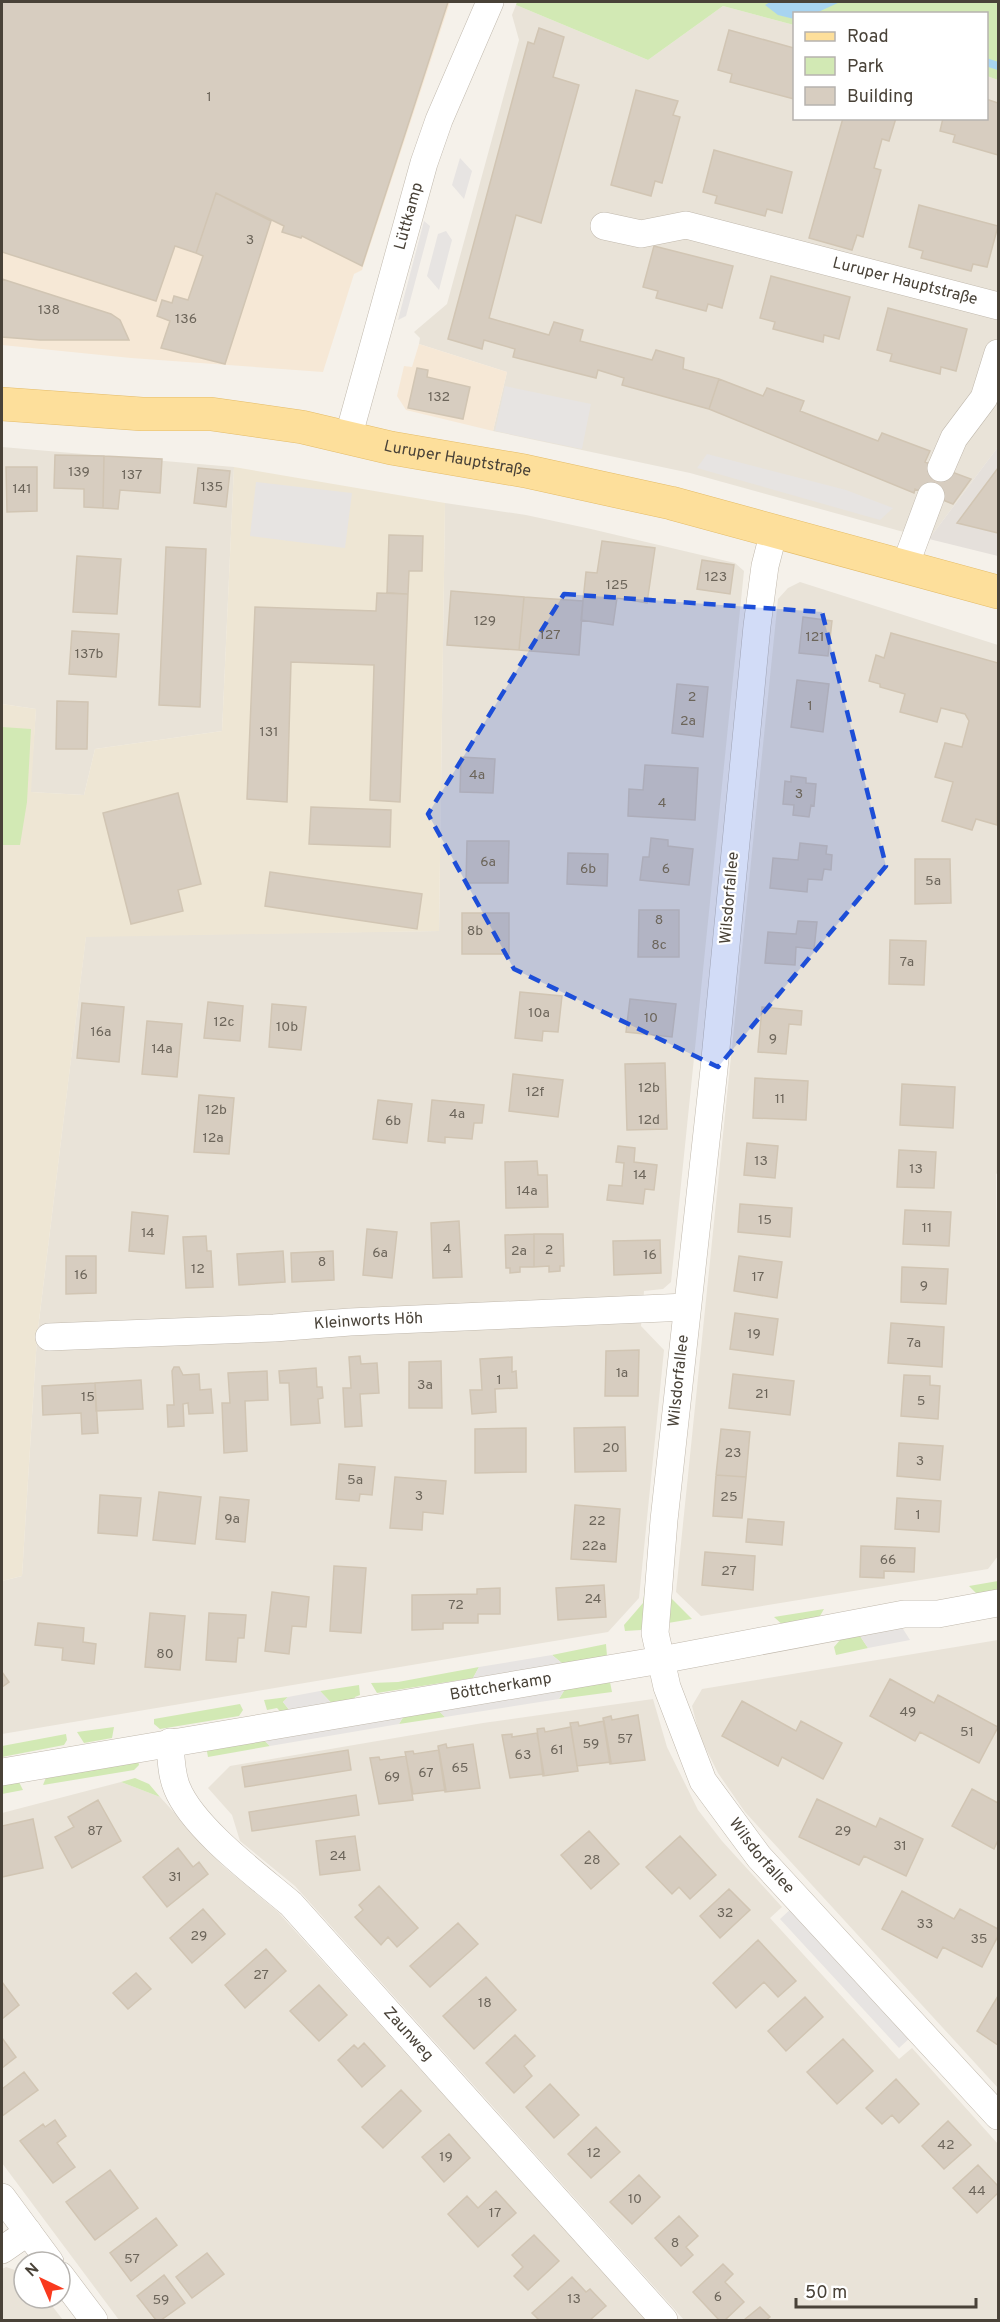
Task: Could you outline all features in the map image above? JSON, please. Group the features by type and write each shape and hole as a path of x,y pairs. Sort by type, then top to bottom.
{"main road":[{"name":"Luruper Hauptstraße","path":"2,404 142,414 211,414 302,427 391,448 525,471 671,503 999,592"}],"street":[{"name":"Lüttkamp","path":"348,438 424,163 439,120 490,2"},
{"name":"Luruper Hauptstraße","path":"603,226 641,234 686,225 999,306"},
{"path":"941,468 954,438 984,398 999,353"},
{"path":"904,566 931,496"},
{"name":"Wilsdorfallee","path":"774,531 765,566 757,626 714,1069 687,1306 655,1633 673,1706 699,1772 730,1821 759,1857 999,2116"},
{"name":"Kleinworts Höh","path":"49,1337 274,1328 350,1322 687,1306"},
{"name":"Böttcherkamp","path":"2,1772 661,1660 904,1614 938,1614 999,1603"},
{"name":"Zaunweg","path":"170,1742 176,1787 187,1806 225,1847 291,1904 664,2320"},
{"path":"2,2196 41,2250"},
{"path":"2,2250 28,2232"},
{"path":"72,2291 94,2320"}],"highlighted area":[{"path":"564,594 822,612 886,866 718,1067 514,969 428,814"}],"shaded area":[{"path":"2,2 450,2 362,270 354,274 323,372 131,358 2,345"},
{"path":"516,5 648,60 723,6 793,25 793,120 988,120 988,76 998,80 998,447 929,539 690,473 493,431 507,372 419,344 420,338 414,332 447,304 519,40 512,15"},
{"path":"460,158 472,171 464,199 452,185"},
{"path":"424,221 430,226 406,316 398,320"},
{"path":"446,231 452,240 439,290 427,276 438,234"},
{"path":"419,344 507,372 493,431 406,410 397,396 404,366 412,367"},
{"path":"505,386 591,404 582,449 495,431"},
{"path":"2,447 234,467 222,731 95,749 84,795 30,792 36,709 2,704"},
{"path":"998,447 998,556 929,539"},
{"path":"707,454 846,490 893,508 880,520 697,468"},
{"path":"234,467 445,503 439,931 86,937 37,1337 22,1576 2,1581 2,704 36,709 31,792 84,795 95,749 222,731"},
{"path":"256,482 352,493 345,548 250,536"},
{"path":"445,503 526,515 591,529 735,563 744,571 671,1282 663,1289 644,1291 641,1326 664,1350 639,1598 608,1632 2,1734 2,1581 22,1576 37,1337 86,936 439,931"},
{"path":"800,582 998,645 998,1173 996,1174 998,1556 988,1569 701,1616 676,1592 778,599 788,588"},
{"path":"898,1621 910,1640 868,1648 856,1630"},
{"path":"998,1640 998,2088 745,1812 718,1773 700,1737 692,1706 702,1689"},
{"path":"552,1655 563,1664 473,1678 479,1667"},
{"path":"565,1689 559,1699 445,1717 437,1709"},
{"path":"320,1691 336,1708 294,1716 283,1702 288,1697"},
{"path":"653,1699 667,1747 698,1810 722,1841 782,1907 770,1918 899,2059 912,2048 998,2144 998,2320 684,2320 295,1886 240,1841 232,1815 208,1788 230,1766 483,1723"},
{"path":"405,1714 399,1724 270,1746 261,1737"},
{"path":"121,1782 160,1797 223,1866 278,1912 647,2320 119,2320 72,2257 72,2250 67,2250 2,2163 2,1813"},
{"path":"793,1907 912,2036 899,2048 780,1919"},
{"path":"6,2267 12,2269 12,2310 55,2310 63,2320 2,2320 2,2269"}],"green space":[{"path":"517,2 998,2 998,80 988,76 988,12 793,12 793,25 723,6 648,60 516,5"},
{"path":"2,727 31,729 27,802 20,845 2,845"},
{"path":"998,1581 998,1591 978,1595 969,1586"},
{"path":"645,1587 648,1588 644,1626 641,1630 625,1631 624,1625 643,1603"},
{"path":"668,1595 692,1619 668,1623"},
{"path":"824,1609 817,1621 785,1627 774,1617"},
{"path":"856,1630 868,1648 836,1655 834,1647 847,1632"},
{"path":"606,1644 607,1656 563,1664 552,1655"},
{"path":"479,1667 473,1678 377,1693 371,1683 398,1682"},
{"path":"610,1682 612,1692 559,1699 565,1689"},
{"path":"359,1685 360,1695 355,1697 353,1705 336,1708 320,1691"},
{"path":"288,1697 283,1702 294,1716 285,1717 277,1708 267,1710 264,1700"},
{"path":"240,1704 243,1710 239,1716 160,1729 154,1724 154,1719"},
{"path":"437,1709 445,1717 399,1724 405,1714"},
{"path":"114,1727 112,1738 84,1743 77,1732"},
{"path":"66,1734 67,1740 64,1745 2,1757 2,1746"},
{"path":"261,1737 270,1746 208,1757 206,1746"},
{"path":"138,1760 139,1765 134,1770 43,1785 47,1775"},
{"path":"135,1778 149,1784 160,1797 121,1782"},
{"path":"18,1780 23,1790 2,1794 2,1783"}],"water":[{"path":"770,2 840,2 818,12 793,12 793,19 778,15 765,5"}],"building":[{"path":"2,2 448,2 362,266 302,236 301,238 282,232 284,226 216,193 196,253 175,246 156,301 2,252"},
{"path":"539,28 564,37 553,77 579,85 541,223 516,215 489,318 549,335 554,322 583,330 580,341 652,360 656,350 684,358 683,369 719,379 709,409 622,385 624,378 598,370 596,378 513,357 515,349 484,340 482,349 448,339 528,42 534,44"},
{"path":"729,30 793,48 793,99 730,82 732,74 718,70"},
{"path":"636,90 678,101 673,115 680,117 662,183 655,181 651,196 611,185"},
{"path":"988,100 998,103 998,155 953,142 955,135 940,131 943,120 988,120"},
{"path":"842,120 895,120 889,141 882,139 874,168 881,170 863,237 857,235 852,250 809,238"},
{"path":"714,150 792,172 782,213 767,209 765,216 715,203 717,196 703,192"},
{"path":"216,193 271,221 225,364 161,348 170,321 157,316 162,300 172,303 174,296 188,300 203,256 196,253"},
{"path":"919,205 998,226 987,267 973,264 971,271 921,258 923,251 909,247"},
{"path":"654,246 733,266 722,308 708,304 706,311 656,298 658,291 643,287"},
{"path":"771,276 850,297 839,339 824,335 823,342 773,329 775,322 760,318"},
{"path":"2,279 111,314 120,320 129,340 40,340 2,337"},
{"path":"888,308 967,329 956,371 941,367 940,374 890,361 892,354 877,350"},
{"path":"417,368 428,370 427,377 470,387 463,419 408,408"},
{"path":"719,379 763,396 767,388 804,401 800,411 878,441 882,433 930,451 925,462 971,479 953,504 915,489 914,493 709,409"},
{"path":"55,455 104,456 103,508 84,507 84,489 54,488"},
{"path":"104,456 162,459 160,493 120,490 118,509 103,508"},
{"path":"6,467 37,467 37,511 7,512"},
{"path":"198,468 230,471 226,507 194,503"},
{"path":"998,468 998,533 957,523"},
{"path":"389,535 423,536 422,571 409,571 408,594 387,593"},
{"path":"602,541 655,548 647,603 617,598 613,625 581,620 586,572 597,573"},
{"path":"166,547 206,549 200,707 159,705"},
{"path":"77,556 121,559 117,614 73,612"},
{"path":"702,560 734,565 730,594 697,589"},
{"path":"451,591 524,597 519,650 447,645"},
{"path":"377,593 408,594 400,802 370,800 374,665 291,662 287,802 247,799 255,607 376,611"},
{"path":"524,597 583,601 579,655 519,650"},
{"path":"803,617 832,621 828,656 799,653"},
{"path":"72,631 119,634 116,677 69,674"},
{"path":"891,633 998,663 997,825 976,819 972,830 942,821 953,782 935,777 945,743 962,747 969,721 965,714 941,708 937,722 900,712 905,694 880,687 880,684 869,681 876,655 884,658"},
{"path":"797,680 829,684 823,732 791,727"},
{"path":"677,684 708,687 703,737 672,733"},
{"path":"57,701 88,702 87,749 56,749"},
{"path":"461,757 495,759 493,793 460,792"},
{"path":"645,765 698,768 695,820 628,816 629,789 643,790"},
{"path":"791,776 806,778 806,783 816,784 814,806 811,805 809,817 793,815 794,805 783,804 785,781 791,782"},
{"path":"178,793 201,884 178,890 183,911 131,924 103,813"},
{"path":"311,807 391,810 390,847 309,844"},
{"path":"651,838 668,840 668,846 693,849 689,885 640,880 643,857 649,857"},
{"path":"467,841 509,841 508,883 466,883"},
{"path":"800,843 827,846 826,854 832,855 831,870 824,869 822,880 808,879 807,892 770,888 773,858 798,860"},
{"path":"568,853 608,854 607,886 567,884"},
{"path":"915,859 950,859 951,903 915,904"},
{"path":"270,872 422,894 417,929 265,906"},
{"path":"639,910 679,910 679,957 638,957"},
{"path":"462,913 509,913 509,954 462,954"},
{"path":"798,921 817,922 814,949 796,947 795,965 765,963 768,932 796,934"},
{"path":"890,940 926,941 924,985 889,984"},
{"path":"520,992 562,996 558,1032 543,1031 542,1041 515,1038"},
{"path":"630,999 676,1004 672,1037 626,1032"},
{"path":"208,1002 243,1006 240,1041 204,1038"},
{"path":"82,1003 124,1007 119,1062 77,1058"},
{"path":"272,1004 306,1007 301,1050 269,1047"},
{"path":"762,1007 802,1011 801,1025 789,1024 786,1054 758,1052"},
{"path":"147,1021 182,1024 177,1077 142,1074"},
{"path":"665,1063 667,1129 627,1130 625,1064"},
{"path":"513,1074 563,1080 558,1117 509,1111"},
{"path":"755,1078 808,1081 806,1120 753,1118"},
{"path":"902,1084 955,1087 953,1128 900,1125"},
{"path":"199,1095 234,1098 229,1154 194,1152"},
{"path":"378,1100 412,1104 407,1143 373,1139"},
{"path":"432,1100 484,1105 482,1123 474,1123 472,1139 445,1137 445,1143 428,1141"},
{"path":"747,1143 778,1146 775,1178 744,1175"},
{"path":"618,1146 635,1148 634,1162 657,1165 654,1190 645,1189 643,1204 607,1200 609,1185 622,1186 624,1163 616,1162"},
{"path":"899,1150 936,1152 934,1188 897,1187"},
{"path":"537,1161 538,1175 547,1175 548,1207 506,1208 505,1162"},
{"path":"740,1204 792,1208 790,1237 738,1232"},
{"path":"905,1210 951,1212 949,1246 903,1244"},
{"path":"132,1212 168,1216 164,1254 129,1251"},
{"path":"459,1221 462,1277 433,1278 431,1223"},
{"path":"367,1229 397,1232 392,1278 363,1275"},
{"path":"534,1234 563,1234 564,1266 560,1266 560,1271 549,1272 549,1266 534,1267"},
{"path":"534,1234 534,1267 520,1267 520,1272 510,1273 510,1268 506,1268 505,1235"},
{"path":"206,1236 207,1251 211,1251 213,1287 186,1288 183,1237"},
{"path":"660,1240 661,1273 614,1275 613,1241"},
{"path":"283,1251 285,1282 239,1285 237,1254"},
{"path":"333,1251 334,1280 292,1282 291,1253"},
{"path":"66,1256 96,1256 96,1293 66,1294"},
{"path":"739,1256 782,1262 777,1298 734,1291"},
{"path":"902,1267 948,1269 946,1304 901,1302"},
{"path":"735,1313 778,1319 773,1355 730,1349"},
{"path":"891,1323 944,1327 942,1367 888,1363"},
{"path":"639,1350 638,1396 605,1396 606,1351"},
{"path":"360,1356 361,1364 377,1363 379,1393 360,1394 362,1426 345,1427 343,1388 351,1388 349,1357"},
{"path":"512,1357 512,1372 516,1371 517,1388 495,1389 496,1412 472,1414 470,1390 482,1390 480,1359"},
{"path":"441,1361 442,1408 409,1408 409,1362"},
{"path":"174,1367 179,1367 183,1375 199,1374 200,1390 211,1389 213,1413 189,1414 188,1403 183,1404 184,1426 168,1427 167,1405 174,1405 172,1371"},
{"path":"316,1368 317,1387 322,1387 323,1398 318,1399 320,1423 291,1425 289,1383 280,1383 279,1371"},
{"path":"267,1371 268,1400 245,1401 247,1451 224,1453 222,1403 230,1403 228,1373"},
{"path":"733,1374 794,1381 790,1415 729,1408"},
{"path":"904,1375 930,1376 930,1385 940,1386 938,1419 901,1416"},
{"path":"141,1380 143,1409 96,1411 95,1383"},
{"path":"95,1383 98,1433 82,1434 81,1413 43,1415 42,1386"},
{"path":"625,1427 626,1471 575,1472 574,1428"},
{"path":"526,1428 526,1472 475,1473 475,1429"},
{"path":"721,1429 750,1432 746,1477 716,1475"},
{"path":"899,1443 943,1446 940,1480 897,1476"},
{"path":"339,1464 375,1467 372,1495 360,1494 359,1501 336,1499"},
{"path":"716,1475 746,1477 742,1518 713,1516"},
{"path":"395,1477 446,1481 443,1514 423,1512 422,1530 390,1528"},
{"path":"159,1492 201,1497 195,1544 153,1540"},
{"path":"100,1495 141,1498 137,1536 98,1533"},
{"path":"220,1497 249,1500 245,1542 216,1539"},
{"path":"897,1498 941,1501 939,1532 895,1529"},
{"path":"575,1505 620,1509 616,1562 571,1559"},
{"path":"748,1519 784,1522 782,1545 746,1542"},
{"path":"861,1546 915,1548 914,1572 884,1571 884,1578 860,1577"},
{"path":"705,1552 755,1556 753,1590 702,1585"},
{"path":"334,1566 366,1568 361,1633 330,1631"},
{"path":"604,1585 606,1617 558,1620 556,1588"},
{"path":"500,1588 500,1614 478,1614 478,1623 443,1623 443,1629 412,1630 412,1595 477,1594 477,1589"},
{"path":"272,1592 309,1597 306,1627 292,1626 289,1654 265,1651"},
{"path":"150,1613 185,1616 180,1670 145,1667"},
{"path":"209,1613 246,1615 244,1638 238,1638 236,1662 206,1660"},
{"path":"38,1623 84,1628 83,1642 96,1644 94,1664 62,1660 63,1648 35,1645"},
{"path":"2,1672 9,1682 2,1687"},
{"path":"890,1679 934,1703 938,1695 998,1727 979,1763 920,1732 915,1741 870,1716"},
{"path":"742,1701 796,1731 801,1721 842,1743 823,1779 782,1757 778,1766 722,1736"},
{"path":"638,1715 645,1760 610,1764 603,1718 611,1716 612,1720"},
{"path":"604,1721 611,1762 577,1766 570,1723 578,1722 579,1726"},
{"path":"571,1727 578,1771 543,1776 537,1729 544,1728 545,1732"},
{"path":"537,1733 544,1774 510,1778 502,1735 512,1734 512,1737"},
{"path":"446,1744 447,1748 473,1744 480,1788 445,1792 438,1746"},
{"path":"348,1750 351,1770 245,1787 242,1767"},
{"path":"439,1750 446,1790 413,1794 405,1752 413,1751 414,1754"},
{"path":"406,1756 413,1800 379,1804 370,1758 379,1757 380,1760"},
{"path":"972,1789 998,1803 998,1840 994,1849 952,1826"},
{"path":"356,1795 359,1815 252,1831 249,1812"},
{"path":"817,1799 876,1827 880,1818 923,1839 906,1876 864,1856 859,1865 799,1837"},
{"path":"98,1800 121,1841 72,1868 55,1837 74,1827 68,1817"},
{"path":"33,1819 43,1868 2,1877 2,1826"},
{"path":"589,1831 619,1864 591,1889 561,1855"},
{"path":"355,1836 360,1870 320,1875 316,1841"},
{"path":"680,1836 716,1875 690,1899 679,1887 672,1894 646,1867"},
{"path":"178,1848 193,1867 199,1862 208,1874 167,1907 143,1877"},
{"path":"379,1886 418,1928 397,1947 388,1937 381,1945 355,1917 363,1910 359,1905"},
{"path":"729,1889 750,1910 720,1938 700,1916"},
{"path":"902,1891 954,1919 960,1909 998,1929 998,1936 982,1967 943,1947 937,1958 882,1929"},
{"path":"203,1909 225,1934 192,1963 170,1938"},
{"path":"458,1923 478,1944 430,1987 410,1966"},
{"path":"758,1940 796,1981 778,1997 764,1982 736,2008 713,1983"},
{"path":"266,1949 286,1971 245,2008 225,1985"},
{"path":"136,1973 151,1989 128,2009 113,1993"},
{"path":"486,1977 516,2010 474,2049 443,2016"},
{"path":"2,1982 19,2005 2,2019"},
{"path":"319,1985 347,2015 319,2041 290,2011"},
{"path":"998,1996 998,2045 977,2031"},
{"path":"805,1997 823,2017 786,2051 768,2031"},
{"path":"515,2035 535,2056 524,2066 532,2076 514,2093 486,2063"},
{"path":"2,2038 16,2057 2,2068"},
{"path":"843,2039 873,2071 837,2104 807,2072"},
{"path":"364,2043 385,2066 362,2087 338,2060 354,2045 358,2049"},
{"path":"24,2072 38,2090 2,2116 2,2089"},
{"path":"896,2079 919,2104 899,2123 892,2115 882,2124 866,2108"},
{"path":"550,2084 579,2115 554,2138 526,2107"},
{"path":"401,2090 421,2111 383,2148 362,2127"},
{"path":"55,2120 66,2136 57,2143 75,2167 53,2183 20,2141 43,2124 45,2127"},
{"path":"948,2121 971,2145 944,2169 922,2146"},
{"path":"596,2127 620,2152 591,2178 568,2154"},
{"path":"449,2134 470,2158 444,2182 422,2157"},
{"path":"978,2165 998,2186 998,2193 977,2213 953,2188"},
{"path":"110,2170 138,2208 95,2240 66,2202"},
{"path":"639,2175 660,2197 632,2224 610,2202"},
{"path":"496,2191 516,2213 478,2247 448,2214 467,2196 478,2208"},
{"path":"679,2216 698,2236 686,2247 693,2255 681,2266 655,2238"},
{"path":"156,2218 177,2245 131,2281 110,2253"},
{"path":"534,2235 559,2261 528,2290 514,2276 523,2267 512,2255"},
{"path":"207,2253 224,2274 192,2298 176,2277"},
{"path":"723,2264 733,2274 725,2282 744,2302 725,2320 719,2320 693,2292"},
{"path":"164,2275 185,2303 161,2320 156,2320 137,2296"},
{"path":"572,2277 586,2292 590,2289 606,2306 590,2320 539,2320 532,2313"},
{"path":"760,2307 770,2317 766,2320 744,2320"}],"waterway":[{"path":"988,63 998,66"}]}
